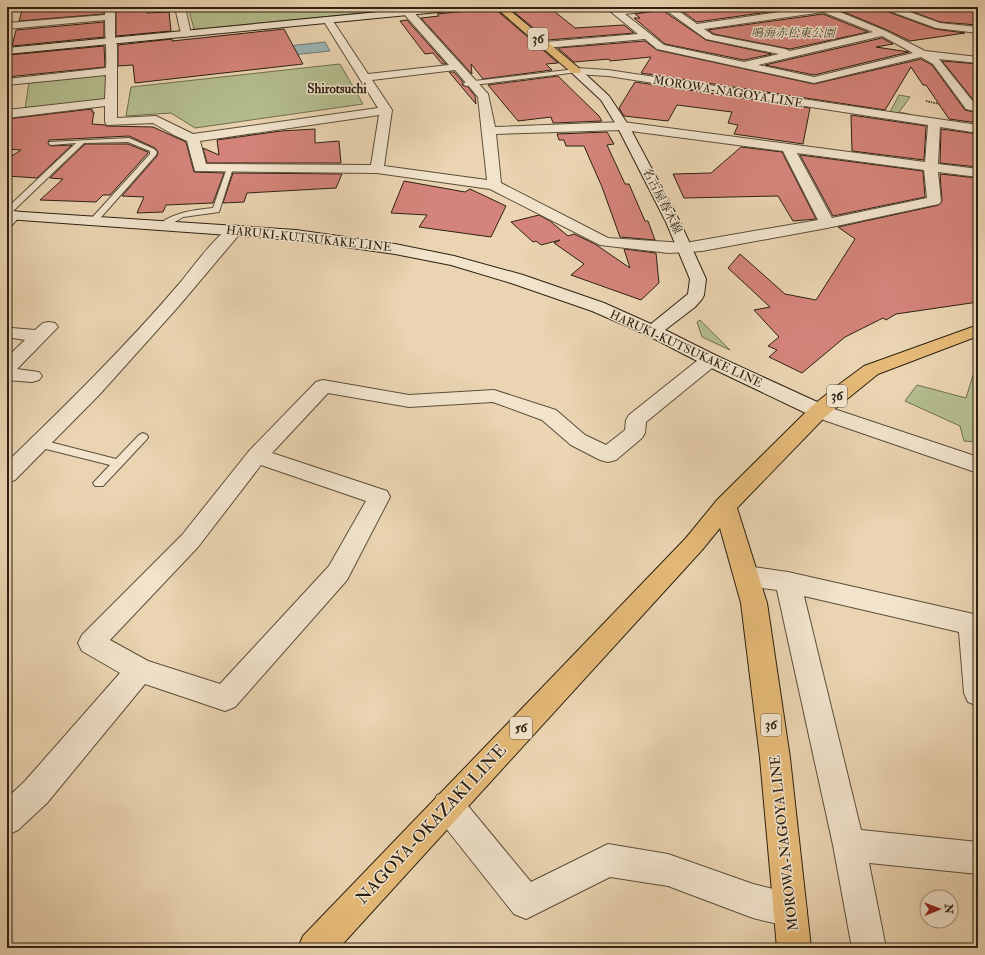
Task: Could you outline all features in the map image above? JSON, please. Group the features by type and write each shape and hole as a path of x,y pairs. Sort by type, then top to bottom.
{"main road":[{"name":"36","path":"500,7 576,71"},
{"name":"36","path":"725,506 820,411 844,390 871,370 978,330"},
{"name":"MOROWA-NAGOYA LINE","path":"725,506 754,603 775,758 794,948"},
{"name":"NAGOYA-OKAZAKI LINE","path":"314,948 694,544 725,506"}],"street":[{"path":"180,7 186,34"},
{"path":"7,51 328,20 386,16 405,10 459,7"},
{"path":"614,10 659,7"},
{"path":"667,7 710,37 793,54"},
{"path":"695,27 822,8 838,7"},
{"path":"887,7 939,26 978,30"},
{"path":"822,8 883,33 937,62 970,106 978,108"},
{"path":"405,10 457,68 469,84 484,96 494,185"},
{"path":"614,10 661,48 814,80 922,54 978,60"},
{"path":"7,26 110,12 110,41 112,45 111,122 154,120 184,137 193,138 386,110"},
{"path":"28,24 31,13"},
{"path":"924,21 955,17"},
{"path":"328,20 386,110 377,169"},
{"path":"743,66 883,33"},
{"path":"545,45 647,36"},
{"path":"364,78 457,68"},
{"path":"7,82 112,71"},
{"name":"MOROWA-NAGOYA LINE","path":"576,71 608,73 978,130"},
{"name":"名古屋春木線","path":"576,71 605,98 623,126 685,248 698,279 696,295 689,303 653,331"},
{"path":"20,112 26,80"},
{"path":"804,103 814,80"},
{"path":"7,114 112,102"},
{"path":"193,138 200,168 377,169 494,185 605,242 685,248 827,223 934,201 931,167 934,123"},
{"path":"487,131 623,126 978,173"},
{"path":"787,147 827,223"},
{"name":"HARUKI-KUTSUKAKE LINE","path":"9,216 236,230 395,248 454,262 517,279 561,294 653,331 710,360 820,411 978,465"},
{"path":"7,475 93,390 172,303 222,243 236,230"},
{"path":"7,368 44,331 12,333"},
{"path":"258,456 379,496 338,573 225,698 140,670 91,643 190,541 258,456 323,386 409,401 494,396 549,415 578,440 608,455 635,433 636,420 710,360"},
{"path":"7,374 32,376"},
{"path":"746,576 788,582 974,625 978,693"},
{"path":"788,582 849,845 869,948"},
{"path":"7,819 36,792 140,670"},
{"path":"448,806 526,902 608,860 668,870 753,901 790,910"},
{"path":"849,845 978,858"}],"lane":[{"path":"469,84 576,71"},
{"path":"51,143 129,140 154,152 93,221"},
{"path":"9,216 82,141"},
{"path":"162,226 170,218 194,212 216,210 230,168"},
{"path":"99,483 143,437"},
{"path":"38,444 118,462"}],"path":[{"path":"926,101 942,104"}],"green space":[{"path":"188,7 396,7 392,10 194,29"},
{"path":"340,64 363,104 195,128 171,113 126,116 131,87"},
{"path":"106,74 106,99 29,109 25,108 29,83 34,81"},
{"path":"899,95 910,97 899,112 909,114 908,115 889,114"},
{"path":"700,320 730,350 702,337 697,322"},
{"path":"978,371 978,442 964,441 960,426 905,401 917,385 966,398 973,375"}],"water":[{"path":"325,42 330,51 264,58 261,49"}],"building":[{"path":"23,7 104,7 104,14 19,21"},
{"path":"116,7 146,7 147,13 169,12 171,31 116,36"},
{"path":"508,7 549,7 575,28 624,25 634,33 548,40"},
{"path":"713,7 804,7 697,22 679,9"},
{"path":"838,7 880,7 883,10 935,29 965,33 910,41 837,9"},
{"path":"900,7 961,7 978,13 978,25 940,22"},
{"path":"494,8 558,63 546,64 552,70 483,79 471,64 472,74 421,18 439,16 437,14"},
{"path":"662,10 706,40 772,54 744,60 665,44 634,18 640,18 635,14"},
{"name":"鳴海赤松東公園","path":"823,14 868,32 790,49 714,34 708,30"},
{"path":"407,20 446,64 442,64 433,53 425,54 400,21"},
{"path":"104,22 104,37 12,46 16,30"},
{"path":"284,29 303,64 135,83 133,65 118,66 118,45"},
{"path":"882,38 893,44 876,47 909,52 814,75 765,65"},
{"path":"645,41 657,50 814,84 921,59 932,65 965,110 978,113 978,123 949,119 926,85 923,85 911,67 885,110 641,73 651,57 610,61 609,59 574,62 558,48"},
{"path":"104,46 105,67 7,77 7,63 9,55"},
{"path":"942,61 978,64 978,102 975,102"},
{"path":"449,72 454,72 463,82 462,85 468,87 475,96 476,104"},
{"path":"558,76 599,116 602,121 553,123 551,117 518,121 488,85"},
{"path":"635,82 810,108 803,144 734,134 738,125 728,123 732,112 677,105 668,121 624,116 619,108"},
{"path":"92,109 92,112 94,112 92,124 107,126 153,127 186,142 194,172 224,173 213,203 166,205 163,212 137,213 144,197 122,196 157,156 158,152 155,148 129,136 49,140 48,144 51,146 72,145 37,178 7,176 7,159 21,150 7,149 7,119"},
{"path":"851,115 926,126 924,160 852,151"},
{"path":"315,129 315,143 339,141 341,163 207,163 203,148 219,155 217,140 281,131"},
{"path":"941,129 978,134 978,167 940,163"},
{"path":"607,132 614,144 607,145 625,184 629,184 645,221 648,221 655,240 620,237 602,187 584,146 566,146 564,140 559,140 557,134"},
{"path":"85,144 128,144 148,153 110,195 103,195 96,202 40,200 63,179 50,178"},
{"path":"741,147 782,152 816,219 793,221 778,196 684,198 673,174 711,173"},
{"path":"800,155 923,171 925,197 833,216"},
{"path":"233,173 342,174 336,188 247,193 244,202 223,203"},
{"path":"940,174 978,178 978,302 896,314 886,320 883,318 845,337 802,373 769,357 777,350 768,346 779,337 754,310 770,307 728,268 740,254 785,294 816,300 855,239 838,227 939,205 942,201"},
{"path":"404,181 465,192 470,189 506,206 491,237 419,227 427,215 391,213"},
{"path":"539,215 550,221 568,236 574,234 595,244 630,268 624,249 656,253 659,283 641,300 571,275 584,264 554,243 560,240 541,245 536,241 533,242 511,222"}],"district":[{"name":"Shirotsuchi","path":"337,89"}]}
